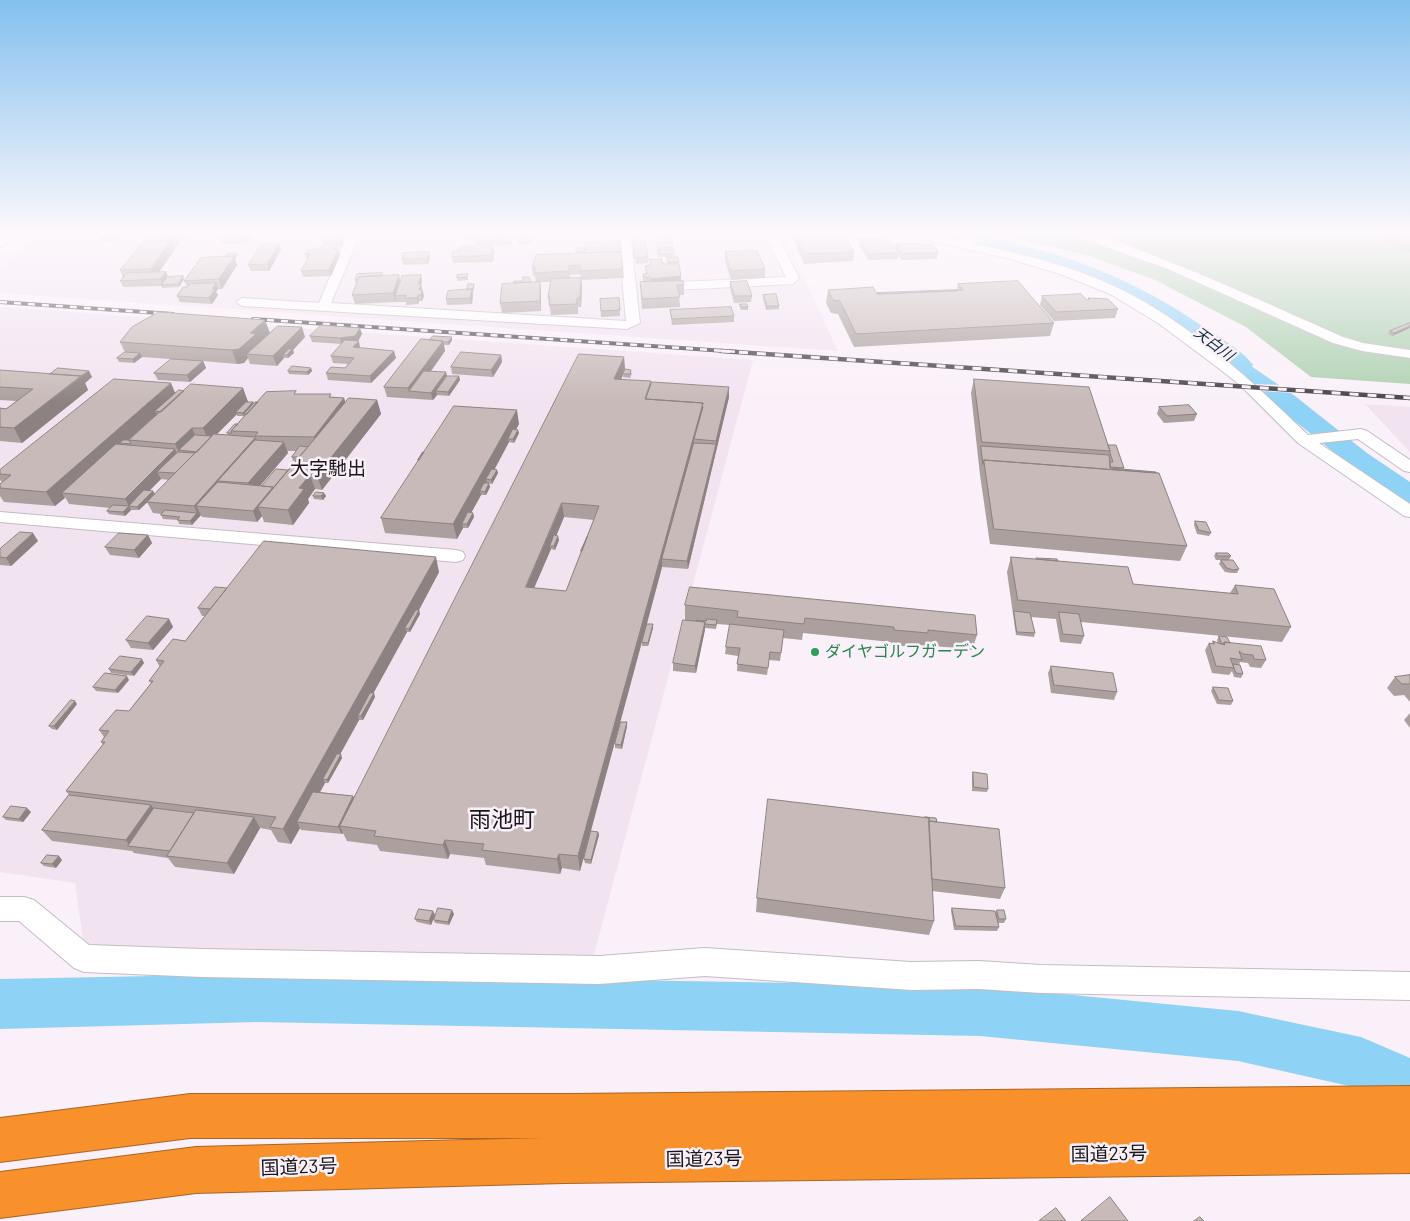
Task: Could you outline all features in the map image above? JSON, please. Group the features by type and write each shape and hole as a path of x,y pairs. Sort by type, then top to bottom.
{"highway":[{"path":"0,1140 190,1116 569,1116 1410,1108"},
{"name":"国道23号","path":"0,1195 196,1170 564,1160 1410,1151"}],"street":[{"path":"324,306 331,289"},
{"path":"242,302 626,324 633,322 629,289"},
{"path":"1109,289 1150,311 1245,382 1307,440 1410,512"},
{"path":"1222,289 1338,340 1362,347 1410,354"},
{"path":"1307,440 1361,434 1410,467"},
{"path":"0,517 456,556"},
{"path":"0,909 24,909 84,958 212,963 600,970 705,962 911,976 979,975 1041,979 1410,986"}],"shaded area":[{"path":"0,289 809,289 838,351 0,293"},
{"path":"0,307 753,360 593,958 84,947 75,883 0,872"},
{"path":"1365,404 1410,407 1410,452"}],"green space":[{"path":"1172,289 1410,289 1410,384 1311,377 1246,327"}],"water":[{"path":"1191,325 1295,396 1367,453 1410,482 1410,506 1345,461 1291,418"}],"pier":[{"path":"1253,384 1283,385 1295,393 1261,391"}],"building":[{"path":"182,289 215,289 209,298 177,296"},
{"path":"354,289 394,289 393,293 352,295"},
{"path":"397,289 422,289 421,295 418,295 417,298 405,298 406,295 395,296"},
{"path":"472,289 470,298 446,299 448,291"},
{"path":"501,289 540,289 540,301 500,303"},
{"path":"549,289 580,289 580,298 577,298 577,304 549,305 550,297 548,297"},
{"path":"641,289 678,289 680,297 642,299"},
{"path":"732,289 750,289 752,296 734,296"},
{"path":"874,289 877,294 1025,289 1054,323 856,334 840,301 833,300 828,290"},
{"path":"957,291 877,294 877,293"},
{"path":"776,294 779,306 767,306 763,295"},
{"path":"1081,294 1087,300 1090,299 1088,298 1108,299 1118,309 1056,312 1042,296"},
{"path":"619,298 620,310 601,311 600,299"},
{"path":"740,304 747,304 748,307 741,307"},
{"path":"731,307 734,316 672,319 670,310"},
{"path":"159,312 265,320 250,333 256,334 239,349 120,342 132,327"},
{"path":"1410,323 1410,326 1394,333 1390,331"},
{"path":"321,325 360,328 355,336 340,338 310,336"},
{"path":"278,326 302,327 273,356 247,354"},
{"path":"433,336 452,337 448,342 443,342 430,340"},
{"path":"421,339 443,341 408,388 384,387"},
{"path":"345,340 359,341 353,347 394,351 370,376 326,373 331,367 345,368 354,358 331,356"},
{"path":"289,349 292,349 287,355 283,355"},
{"path":"125,352 140,353 133,359 117,358"},
{"path":"461,352 501,355 491,370 451,367"},
{"path":"579,354 624,357 614,379 651,381 645,399 703,403 578,856 559,854 557,859 482,850 484,844 445,840 443,845 374,836 376,831 340,826","holes":["562,503 599,506 566,591 526,587"]},
{"path":"171,359 203,361 187,375 154,373"},
{"path":"292,366 311,368 307,372 288,371"},
{"path":"58,368 89,371 81,376 50,374"},
{"path":"625,369 631,370 630,374 623,374"},
{"path":"0,370 81,376 14,428 0,427 0,408 6,409 33,389 0,387"},
{"path":"424,371 446,372 431,393 409,391"},
{"path":"447,376 459,376 448,392 436,391"},
{"path":"114,379 171,383 46,492 0,488 0,484 11,475 0,474 0,470"},
{"path":"974,379 1089,387 1110,451 982,442"},
{"path":"652,382 729,387 716,441 694,439 703,403 646,399"},
{"path":"191,384 243,388 203,428 192,428 175,444 129,440"},
{"path":"179,390 184,391 161,412 155,411"},
{"path":"296,391 294,394 331,394 329,397 344,398 314,437 255,436 258,432 231,431 266,392"},
{"path":"349,398 377,400 317,475 310,475 299,488 304,489 288,510 258,507"},
{"path":"246,402 253,402 243,413 236,412"},
{"path":"255,402 258,402 247,414 244,414"},
{"path":"1189,405 1197,414 1167,416 1159,407"},
{"path":"454,406 517,410 453,524 381,518"},
{"path":"235,424 238,424 231,431 232,433 227,433"},
{"path":"513,429 518,430 513,439 508,439"},
{"path":"214,434 255,438 194,506 147,502"},
{"path":"195,435 212,436 197,452 179,450"},
{"path":"123,440 129,440 131,444 120,443"},
{"path":"255,440 284,442 248,483 218,481"},
{"path":"694,443 716,444 687,561 662,559"},
{"path":"116,444 175,449 125,499 62,493"},
{"path":"1108,445 1116,445 1124,468 1110,467 1110,462 1113,462"},
{"path":"300,446 308,447 299,457 292,457"},
{"path":"981,446 1109,455 1110,468 1156,473 984,460 983,464"},
{"path":"178,452 195,453 175,473 157,472"},
{"path":"984,460 1159,473 1187,546 994,529"},
{"path":"276,469 288,470 273,488 262,486"},
{"path":"492,469 497,470 491,480 486,479"},
{"path":"218,482 273,487 253,511 196,506"},
{"path":"484,483 489,483 485,492 480,491"},
{"path":"144,490 153,491 137,507 129,506"},
{"path":"316,492 324,493 321,496 313,496"},
{"path":"113,505 129,506 123,512 107,511"},
{"path":"165,510 197,513 190,521 177,520 180,517 161,515"},
{"path":"468,512 473,513 467,524 462,524"},
{"path":"1195,521 1206,522 1211,533 1199,530"},
{"path":"20,532 33,533 6,558 0,557 0,549"},
{"path":"119,533 148,535 134,550 105,547"},
{"path":"554,535 558,536 554,546 550,546"},
{"path":"264,541 436,557 283,829 270,827 276,817 66,791 105,742 101,742 109,731 99,730 116,710 129,711 153,681 149,681 164,661 156,660 173,639 185,641"},
{"path":"1216,553 1228,553 1231,556 1218,556"},
{"path":"1011,557 1128,567 1133,584 1238,594 1235,585 1274,589 1291,627 1018,600"},
{"path":"1037,559 1057,559 1058,561"},
{"path":"1221,560 1233,560 1239,569 1227,568"},
{"path":"215,587 227,588 210,609 198,608"},
{"path":"690,587 975,615 977,635 928,630 928,633 894,630 894,627 805,618 804,624 737,617 738,611 685,605"},
{"path":"416,610 419,610 409,629 405,628"},
{"path":"1014,611 1030,613 1035,633 1017,632"},
{"path":"1059,612 1079,614 1084,636 1063,634"},
{"path":"147,616 169,619 148,643 126,640"},
{"path":"707,619 717,620 716,625 696,621 706,621"},
{"path":"683,620 705,622 695,666 673,663"},
{"path":"647,624 653,624 648,643 642,642"},
{"path":"730,624 784,630 781,653 770,652 768,668 737,664 740,648 726,647"},
{"path":"1219,636 1227,637 1230,643 1224,642 1222,644"},
{"path":"1213,641 1225,645 1224,642 1261,646 1266,660 1254,659 1253,655 1243,654 1239,651 1242,660 1230,658 1234,668 1216,666 1209,643 1214,644"},
{"path":"120,656 142,659 131,672 109,669"},
{"path":"1233,664 1240,665 1243,674 1236,673"},
{"path":"1051,666 1113,673 1117,692 1054,685"},
{"path":"105,673 127,676 115,690 93,687"},
{"path":"1410,675 1410,684 1402,684 1395,677"},
{"path":"1213,687 1228,688 1233,701 1219,700"},
{"path":"370,693 374,693 361,716 358,716"},
{"path":"71,700 75,701 54,726 49,726"},
{"path":"621,722 627,722 621,745 615,744"},
{"path":"337,754 341,754 327,780 323,779"},
{"path":"973,772 987,774 988,789 974,787"},
{"path":"313,792 353,796 338,827 297,822"},
{"path":"69,795 151,805 126,840 42,830"},
{"path":"768,799 929,818 934,921 757,898"},
{"path":"11,806 27,808 19,819 3,817"},
{"path":"154,808 194,813 170,851 128,846"},
{"path":"196,810 254,817 227,863 167,856"},
{"path":"925,817 936,818 937,822 929,821 929,818"},
{"path":"929,821 999,829 1005,888 932,879"},
{"path":"591,831 598,832 591,860 584,859"},
{"path":"47,855 59,856 52,864 41,863"},
{"path":"438,908 452,910 448,922 434,920"},
{"path":"952,908 995,911 999,927 956,926"},
{"path":"419,909 433,911 429,921 415,919"},
{"path":"997,910 1004,910 1006,919 999,919"},
{"path":"1110,1197 1128,1221 1081,1221"},
{"path":"1056,1208 1066,1221 1039,1221"},
{"path":"1200,1217 1204,1221 1194,1221"}],"waterway":[{"name":"天白川","path":"1128,289 1166,311 1241,365"},
{"path":"0,1004 257,998 980,1011 1238,1036 1361,1063 1410,1085"}],"railway":[{"path":"0,302 173,314"},
{"path":"253,319 740,352"},
{"path":"721,351 1410,398"}],"place":[{"name":"ダイヤゴルフガーデン","path":"815,652"}],"district":[{"name":"大字馳出","path":"328,469"},
{"name":"雨池町","path":"502,820"}]}
